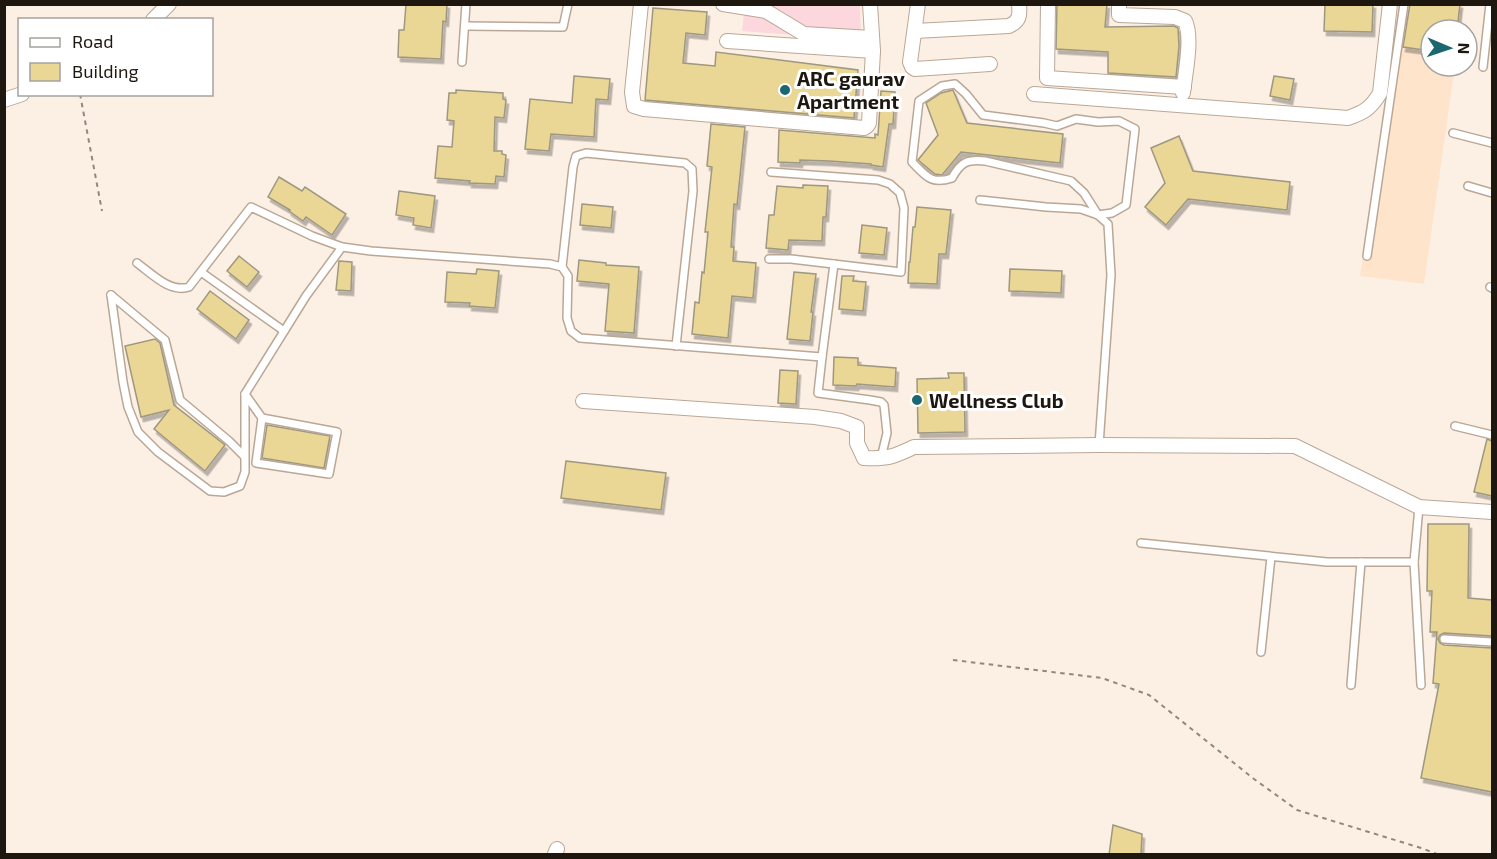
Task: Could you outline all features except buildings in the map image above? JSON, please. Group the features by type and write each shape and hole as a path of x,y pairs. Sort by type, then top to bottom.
{"street":[{"path":"155,18 169,4"},
{"path":"641,4 632,92 634,106 644,109 864,128 869,123 872,44 870,4"},
{"path":"723,4 766,11 804,34 872,44"},
{"path":"918,4 910,62 912,68 990,64"},
{"path":"915,31 1010,26 1018,20 1019,4"},
{"path":"1048,4 1047,78 1184,87"},
{"path":"1119,4 1119,15 1175,17 1185,21 1188,27 1188,43 1184,106"},
{"path":"1034,94 1348,118 1363,113 1380,93 1390,4"},
{"path":"727,41 872,44"},
{"path":"583,401 815,417 841,421 857,427 856,443 864,458 892,458 914,447 1295,446 1419,507 1492,512"}],"lane":[{"path":"462,62 466,4"},
{"path":"465,26 563,27 567,4"},
{"path":"1367,256 1404,4"},
{"path":"1483,67 1490,4"},
{"path":"980,200 1081,208 1098,215 1112,213 1126,205 1135,129 1119,121 1098,122 1076,119 1057,126 983,115 955,84 942,87 920,101 912,162 929,178 942,181 952,178 967,161 973,160 1071,181 1084,193 1098,215 1108,224 1111,275 1099,445"},
{"path":"1453,133 1492,143"},
{"path":"676,346 693,191 692,169 685,163 586,153 576,156 562,267 568,276 567,318 571,331 580,338 676,346 822,357"},
{"path":"769,259 791,259 901,272 904,208 900,193 890,184 878,180 771,172"},
{"path":"1468,186 1492,193"},
{"path":"137,263 167,284 182,289 189,287 251,207 312,236 342,247 550,264 562,267"},
{"path":"244,456 180,400 165,340 111,295 123,382 128,407 138,432 158,452 210,490 224,492 240,486 245,472 245,394 306,296 342,247"},
{"path":"834,264 818,393 870,400 881,402 884,405 887,433 881,459"},
{"path":"201,272 284,331"},
{"path":"245,394 262,418 256,463 329,474 337,432 262,418"},
{"path":"1455,426 1492,435"},
{"path":"1419,507 1414,562 1421,685"},
{"path":"1141,543 1327,562 1414,562"},
{"path":"1262,652 1271,556"},
{"path":"1351,685 1361,562"},
{"path":"1444,639 1492,642"}],"path":[{"path":"80,96 102,211"},
{"path":"953,660 1102,678 1149,695 1254,779 1297,810 1437,855"}],"shaded area":[{"path":"745,5 860,5 861,40 742,31"},
{"path":"1399,5 1463,5 1461,18 1419,18 1419,78 1453,78 1424,284 1360,276"}],"place":[{"name":"ARC gaurav Apartment","path":"785,90"},
{"name":"Wellness Club","path":"917,400"}]}
